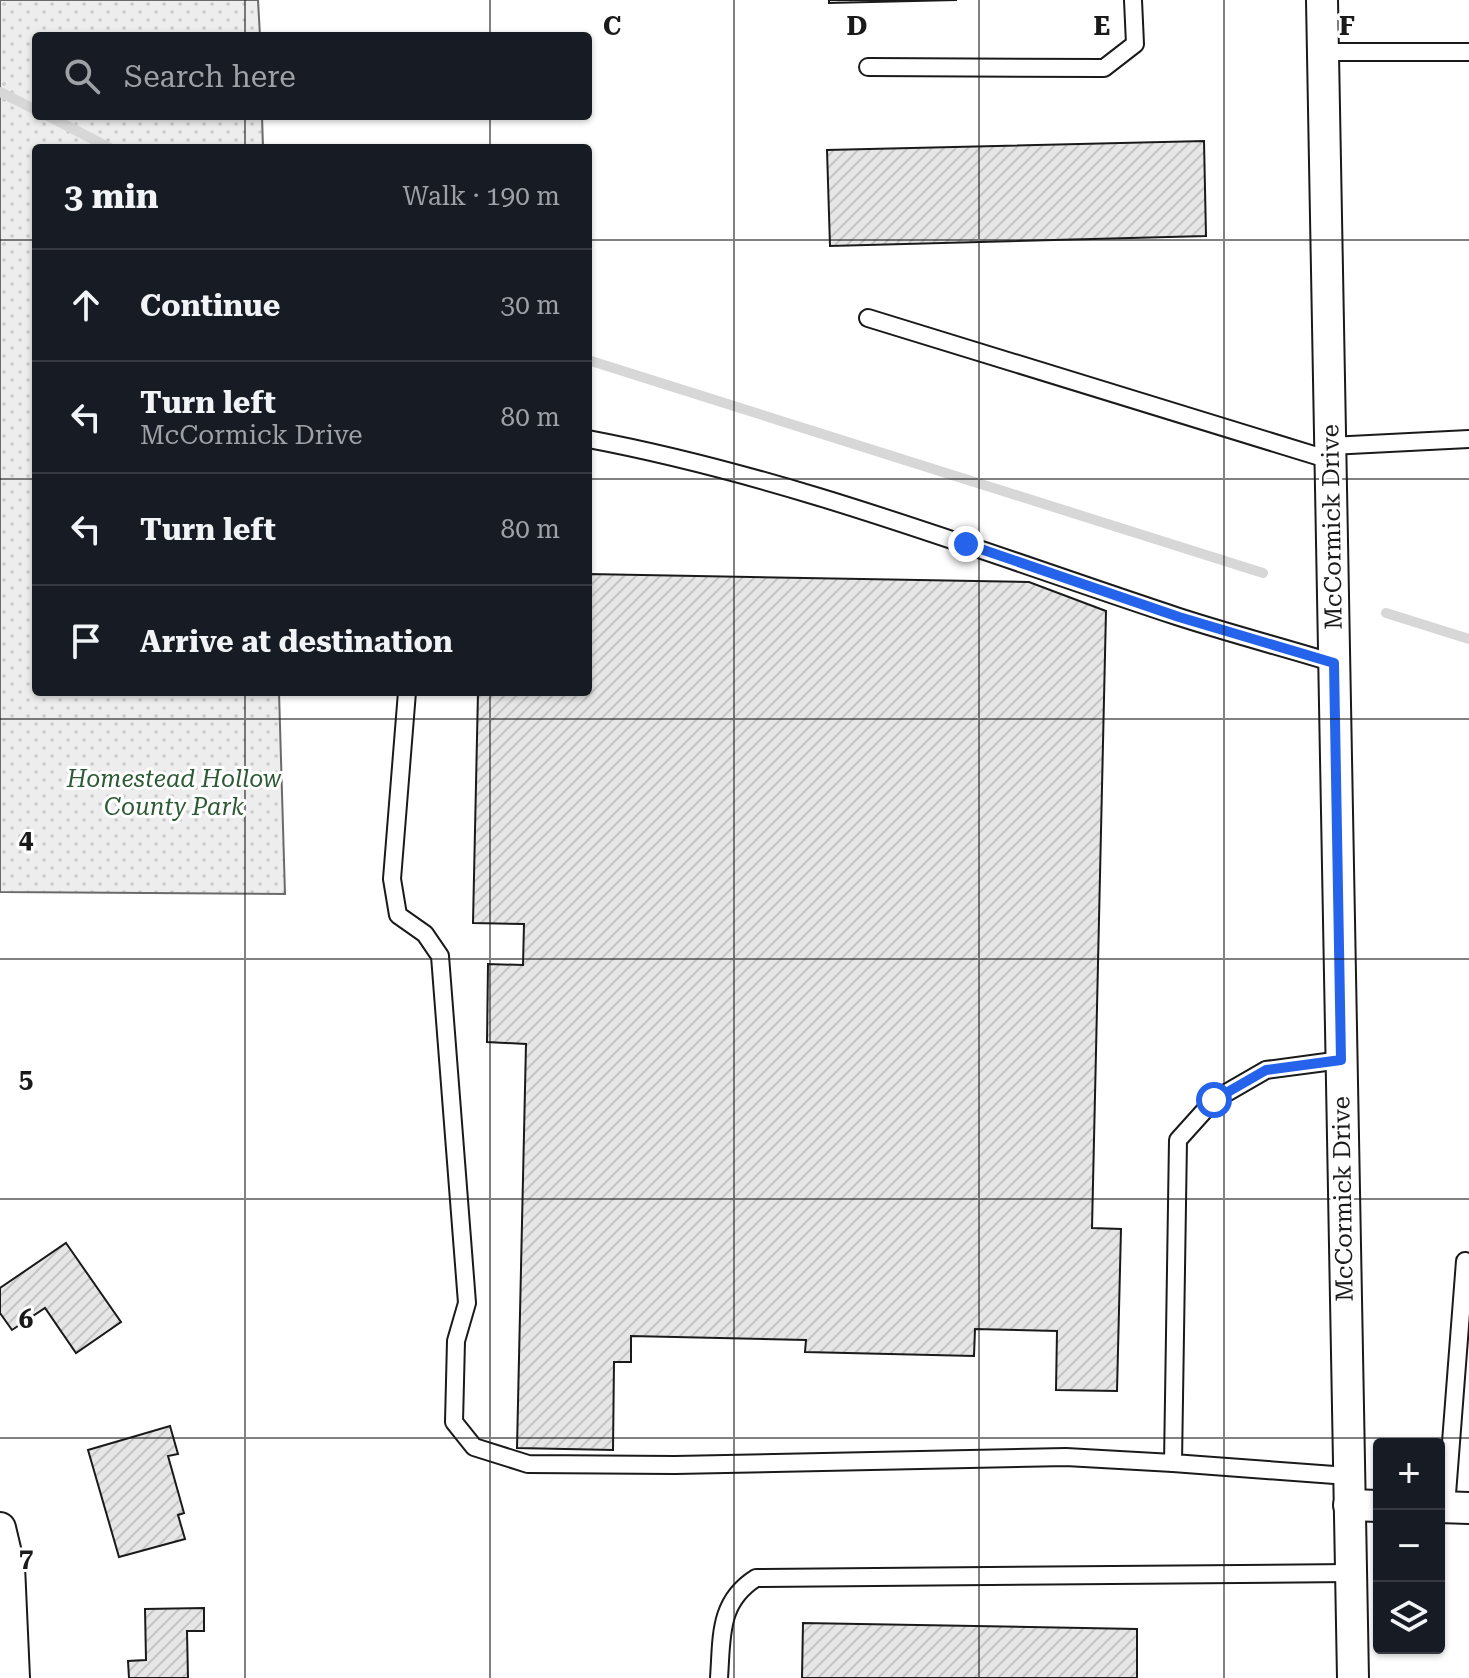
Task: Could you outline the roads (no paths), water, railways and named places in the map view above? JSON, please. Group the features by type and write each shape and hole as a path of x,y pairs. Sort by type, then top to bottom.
{"street":[{"name":"McCormick Drive","path":"1322,0 1353,1678"},
{"path":"1348,1490 1373,1503"},
{"path":"0,1528 9,1566 14,1678"}],"lane":[{"path":"868,67 1104,68 1135,44 1133,0"},
{"path":"1323,52 1469,52"},
{"path":"868,318 1330,453 1469,439"},
{"path":"592,440 707,465 849,506 1179,617 1334,663"},
{"path":"407,696 392,879 398,915 425,934 440,956 467,1303 456,1341 454,1422 474,1447 528,1464 675,1465 1066,1457 1173,1463 1348,1490"},
{"path":"1173,1463 1178,1140 1214,1100 1266,1070 1341,1060"},
{"path":"1451,1507 1465,1261"},
{"path":"719,1678 723,1621 740,1588 756,1578 1350,1573"}],"waterway":[{"path":"0,92 32,108"},
{"path":"56,120 102,144"},
{"path":"592,361 1263,573"},
{"path":"1386,613 1469,639"}],"park label":[{"name":"Homestead Hollow County Park","path":"174,793"}]}
